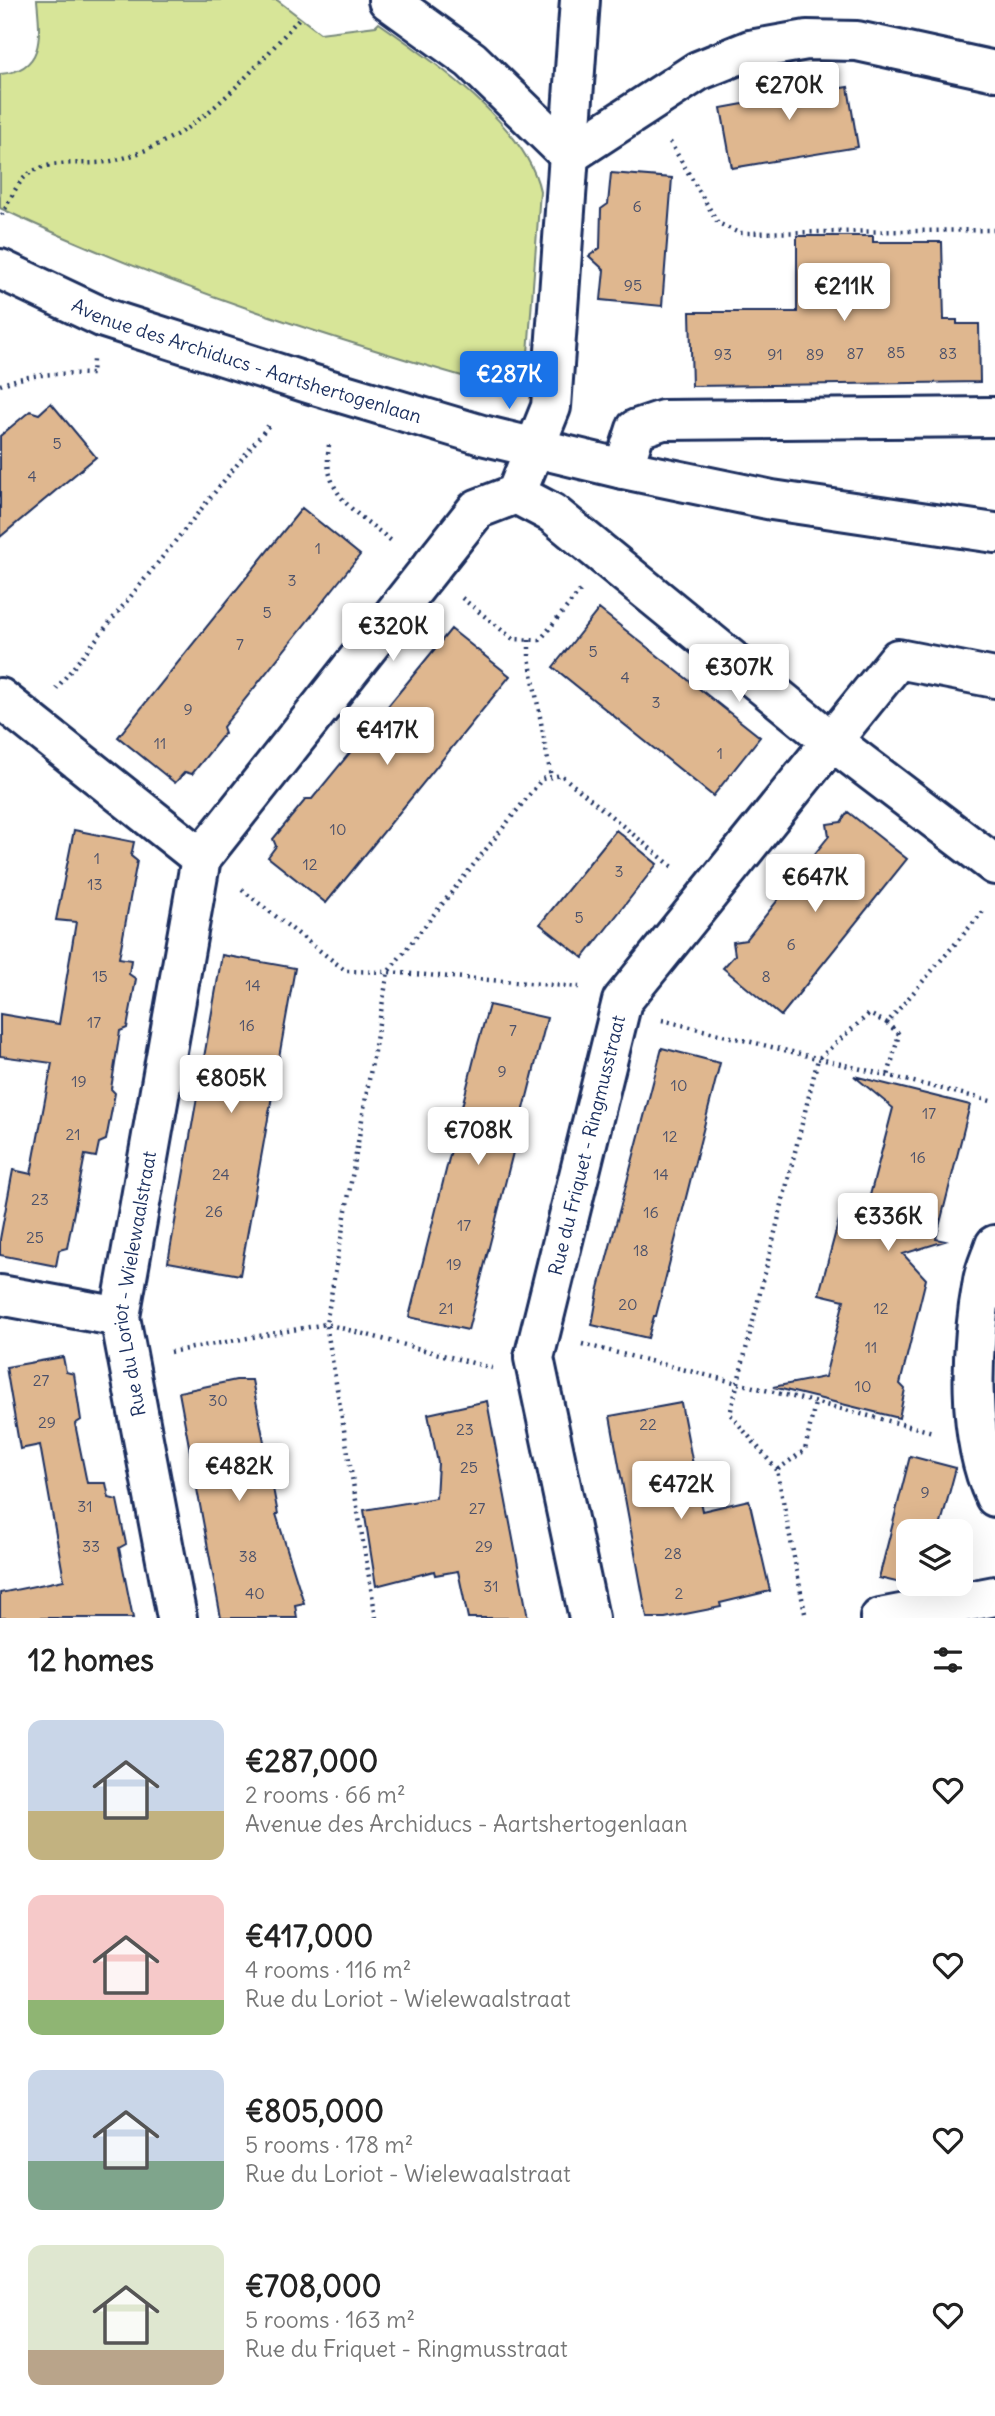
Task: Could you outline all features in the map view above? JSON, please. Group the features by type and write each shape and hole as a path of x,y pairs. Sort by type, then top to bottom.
{"street":[{"path":"388,0 471,60 569,155"},
{"path":"580,0 551,407 516,494 552,513 831,740 994,882"},
{"path":"569,155 698,71 750,50 807,40 857,41 995,71"},
{"name":"Avenue des Archiducs - Aartshertogenlaan","path":"8,284 104,318 311,384 535,449 772,500 995,533"},
{"path":"624,469 636,429 663,420 995,417"},
{"name":"Rue du Loriot - Wielewaalstraat","path":"177,1618 120,1317 201,858 477,509 516,494"},
{"name":"Rue du Friquet - Ringmusstraat","path":"589,1618 534,1358 622,1001 898,659 995,678"},
{"path":"0,698 201,858"},
{"path":"995,1245 984,1279 975,1358 976,1430 985,1476 995,1497"},
{"path":"0,1295 120,1317"},
{"path":"880,1618 995,1596"}],"path":[{"path":"2,215 23,178 44,167 65,163 105,162 134,155 180,132 205,114 258,63 301,16"},
{"path":"665,135 718,223 739,233 995,230"},
{"path":"0,385 49,373 92,374 94,349"},
{"path":"52,694 269,425"},
{"path":"329,445 326,463 330,480 343,502 397,546"},
{"path":"454,592 513,639 540,640 583,587"},
{"path":"529,640 529,657 551,778"},
{"path":"376,1618 326,1324 388,972 542,779 561,775 681,874"},
{"path":"887,1023 994,882"},
{"path":"233,883 346,971 593,988"},
{"path":"805,1613 777,1470 730,1413 818,1059 869,1014 887,1023 899,1034 888,1076"},
{"path":"658,1019 995,1102"},
{"path":"159,1354 326,1324 500,1370"},
{"path":"577,1343 941,1434"},
{"path":"777,1470 805,1450 816,1403"}],"green space":[{"path":"37,0 277,0 320,33 376,26 379,23 449,75 474,96 517,142 540,191 525,394 391,355 193,289 128,264 0,208 0,74 26,66 33,58 39,37"}],"building":[{"path":"789,65 817,92 848,87 858,147 732,168 721,108 754,102 775,68"},
{"path":"611,173 672,178 662,306 601,300 604,270 589,256 600,248 601,209 608,204"},
{"path":"797,236 873,236 873,242 942,242 944,320 957,320 957,324 979,324 980,382 692,386 690,312 797,312"},
{"path":"51,403 96,457 0,537 0,436 30,411 39,414"},
{"path":"302,508 360,555 223,727 225,733 192,774 185,772 175,783 118,737"},
{"path":"599,609 760,737 713,796 553,667"},
{"path":"451,629 510,676 326,903 268,857 276,846 273,839 306,799 312,799"},
{"path":"848,812 907,859 781,1016 723,968 735,955 733,942 746,940 829,836 827,824 841,822"},
{"path":"74,830 134,842 131,856 137,861 119,958 131,960 129,974 136,979 127,1028 120,1031 111,1089 115,1093 106,1140 99,1143 96,1157 85,1155 67,1248 59,1250 56,1266 0,1255 0,1239 13,1170 31,1174 52,1063 0,1056 0,1014 59,1024 76,922 56,920"},
{"path":"616,830 657,864 583,958 540,924"},
{"path":"222,955 295,968 240,1275 168,1262"},
{"path":"489,1005 547,1018 468,1330 409,1317"},
{"path":"662,1048 720,1063 656,1316 648,1338 592,1325 598,1292"},
{"path":"854,1076 970,1105 936,1239 945,1241 903,1254 926,1279 900,1384 905,1389 899,1418 773,1387 825,1377 844,1300 819,1294 840,1216 863,1222 893,1108"},
{"path":"63,1357 66,1372 74,1374 81,1420 75,1424 87,1483 106,1483 109,1498 117,1500 126,1544 119,1548 133,1618 0,1618 0,1593 64,1580 40,1445 20,1449 6,1367"},
{"path":"236,1380 252,1380 276,1514 304,1603 295,1605 297,1618 221,1618 179,1392"},
{"path":"487,1401 528,1618 468,1618 458,1571 435,1575 434,1571 376,1586 364,1510 436,1498 438,1463 428,1414"},
{"path":"681,1403 702,1511 749,1500 770,1591 720,1603 721,1607 665,1618 647,1618 610,1416"},
{"path":"910,1456 956,1468 942,1519 896,1519 896,1582 879,1578"}]}
